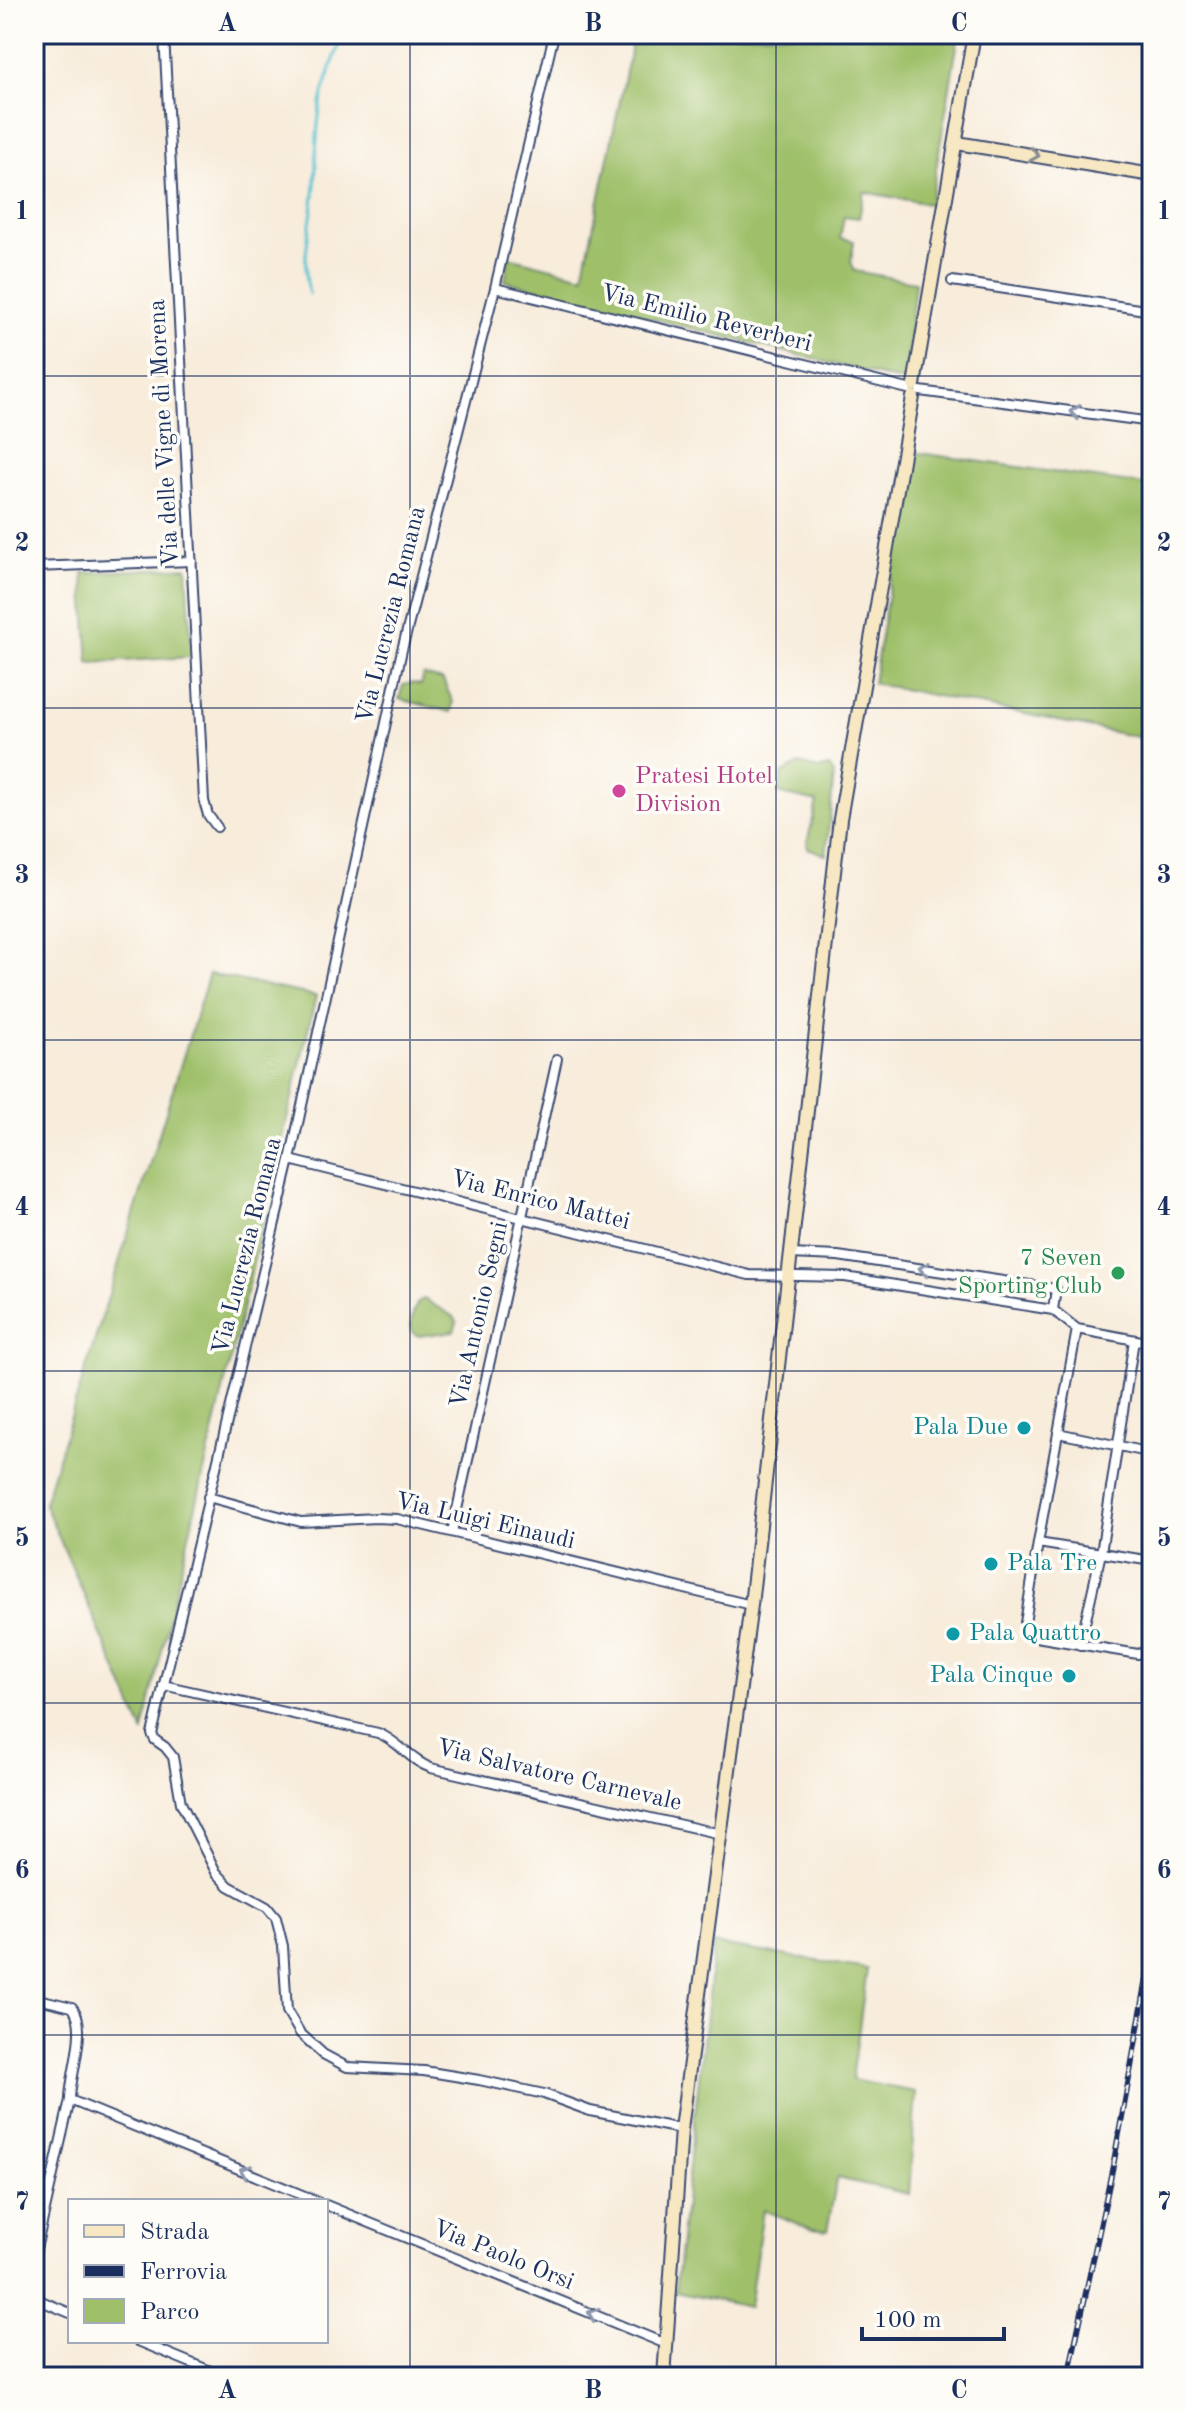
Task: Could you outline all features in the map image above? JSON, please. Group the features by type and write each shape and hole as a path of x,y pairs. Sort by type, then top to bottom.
{"street":[{"name":"Via delle Vigne di Morena","path":"164,34 204,801 206,812 217,827"},
{"name":"Via Lucrezia Romana","path":"554,34 495,288 402,650 290,1160 153,1736 173,1757 181,1803 216,1872 232,1888 267,1907 276,1918 283,1946 287,2011 308,2042 332,2061 347,2067 424,2071 479,2080 539,2093 590,2111 681,2129"},
{"path":"664,2377 681,2129 751,1605 784,1278 790,1254 840,819 974,34"},
{"path":"1131,34 1152,37"},
{"path":"957,143 1152,175"},
{"path":"952,281 1152,311"},
{"name":"Via Emilio Reverberi","path":"495,288 914,391 1152,422"},
{"path":"1146,479 1152,435"},
{"path":"34,567 192,561"},
{"name":"Via Antonio Segni","path":"452,1532 557,1059"},
{"name":"Via Enrico Mattei","path":"290,1160 739,1273 784,1278 845,1277 1053,1310"},
{"path":"790,1254 848,1258 1056,1289 1053,1310 1077,1329 1152,1343"},
{"path":"1077,1329 1038,1543 1026,1629 1036,1637 1138,1654 1148,1651 1152,1645"},
{"path":"1080,1645 1101,1553 1134,1340"},
{"path":"1058,1433 1152,1453"},
{"name":"Via Luigi Einaudi","path":"208,1497 297,1521 386,1518 751,1605"},
{"path":"1038,1543 1152,1561"},
{"name":"Via Salvatore Carnevale","path":"163,1685 378,1733 396,1742 415,1761 431,1768 721,1834"},
{"path":"34,1998 74,2009 80,2028 71,2075 70,2100 34,2258"},
{"path":"70,2100 312,2199"},
{"name":"Via Paolo Orsi","path":"328,2206 666,2344"},
{"path":"34,2298 68,2312"},
{"path":"143,2343 225,2377"}],"green space":[{"path":"634,34 959,34 930,204 864,192 859,218 844,216 840,238 854,241 851,262 855,271 915,282 905,382 505,281 509,257 583,276"},
{"path":"912,452 1152,486 1152,740 873,683"},
{"path":"187,567 192,657 89,663 83,573"},
{"path":"423,675 443,680 453,702 451,712 399,699 403,685 421,685"},
{"path":"799,764 819,769 829,767 834,774 826,855 808,848 807,843 817,802 778,793 783,773"},
{"path":"209,974 316,996 143,1731 44,1503"},
{"path":"424,1299 454,1317 457,1322 454,1331 419,1336 413,1333 413,1313 418,1302"},
{"path":"714,1944 867,1969 852,2080 916,2092 909,2194 837,2178 827,2231 812,2229 763,2210 749,2307 675,2292"}],"waterway":[{"path":"309,294 306,256 315,186 319,116 343,34"}],"railway":[{"path":"1068,2377 1114,2161 1152,1951"}],"place":[{"name":"Pratesi Hotel Division","path":"619,791"},
{"name":"7 Seven Sporting Club","path":"1118,1273"},
{"name":"Pala Due","path":"1024,1428"},
{"name":"Pala Tre","path":"991,1564"},
{"name":"Pala Quattro","path":"953,1634"},
{"name":"Pala Cinque","path":"1069,1676"}]}
